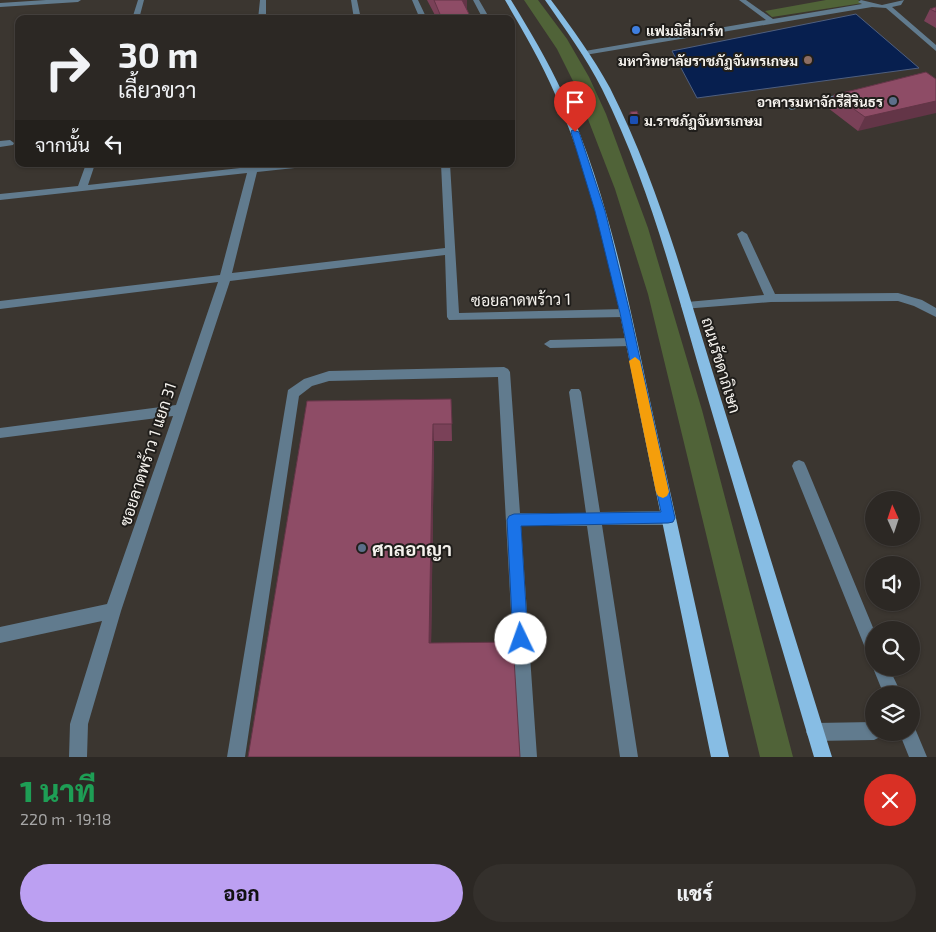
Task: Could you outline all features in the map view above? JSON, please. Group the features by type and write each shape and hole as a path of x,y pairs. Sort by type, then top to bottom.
{"main road":[{"path":"508,0 546,61 581,148 600,211 625,313 720,757"},
{"name":"ถนนรัชดาภิเษก","path":"548,0 584,52 619,117 660,220 822,757"}],"street":[{"path":"0,5 78,0"},
{"path":"136,15 141,0"},
{"path":"262,15 263,0"},
{"path":"354,0 357,15"},
{"path":"415,0 422,15"},
{"path":"476,0 485,15"},
{"path":"742,0 770,20"},
{"path":"857,0 870,5 888,7 899,4 901,0"},
{"path":"584,52 870,5"},
{"path":"888,7 936,49"},
{"path":"791,106 855,93"},
{"path":"0,144 10,143"},
{"path":"82,187 89,167"},
{"path":"0,197 246,167"},
{"name":"ซอยลาดพร้าว 1 แยก 31","path":"78,757 79,724 113,612 226,276 254,167"},
{"name":"ซอยลาดพร้าว 1","path":"446,167 453,317 625,313"},
{"path":"742,234 771,298"},
{"path":"0,305 226,276 449,251"},
{"path":"687,306 771,298 898,297 918,303 936,314"},
{"path":"550,344 631,342"},
{"path":"236,757 293,394 308,382 329,376 504,372 528,757"},
{"path":"575,392 629,757"},
{"path":"0,433 180,410"},
{"path":"799,466 865,627"},
{"path":"514,520 668,518"},
{"path":"0,635 113,612"},
{"path":"815,732 865,732"},
{"path":"912,741 918,757"}],"green space":[{"path":"524,0 538,0 567,39 589,77 606,114 648,228 702,410 793,757 760,757 648,294 615,189 574,83 557,49"},
{"path":"826,0 858,0 863,3 772,17 765,11"}],"water":[{"path":"856,14 919,68 697,98 672,51"}],"building":[{"path":"434,0 462,0 470,15 440,15"},
{"path":"926,72 936,79 936,101 865,117 834,95"},
{"path":"637,111 640,119 634,119 630,112"},
{"name":"ศาลอาญา","path":"451,399 452,424 433,424 429,643 513,642 520,757 248,757 307,401"}],"slow traffic":[{"path":"635,361 663,492"}],"place":[{"name":"แฟมมิลี่มาร์ท","path":"636,30"},
{"name":"มหาวิทยาลัยราชภัฏจันทรเกษม","path":"808,60"},
{"name":"อาคารมหาจักรีสิรินธร","path":"893,101"},
{"name":"ม.ราชภัฏจันทรเกษม","path":"634,120"},
{"name":"ศาลอาญา","path":"362,548"}],"route":[{"path":"521,639 514,520 668,518 625,313 600,211 575,132"}]}
